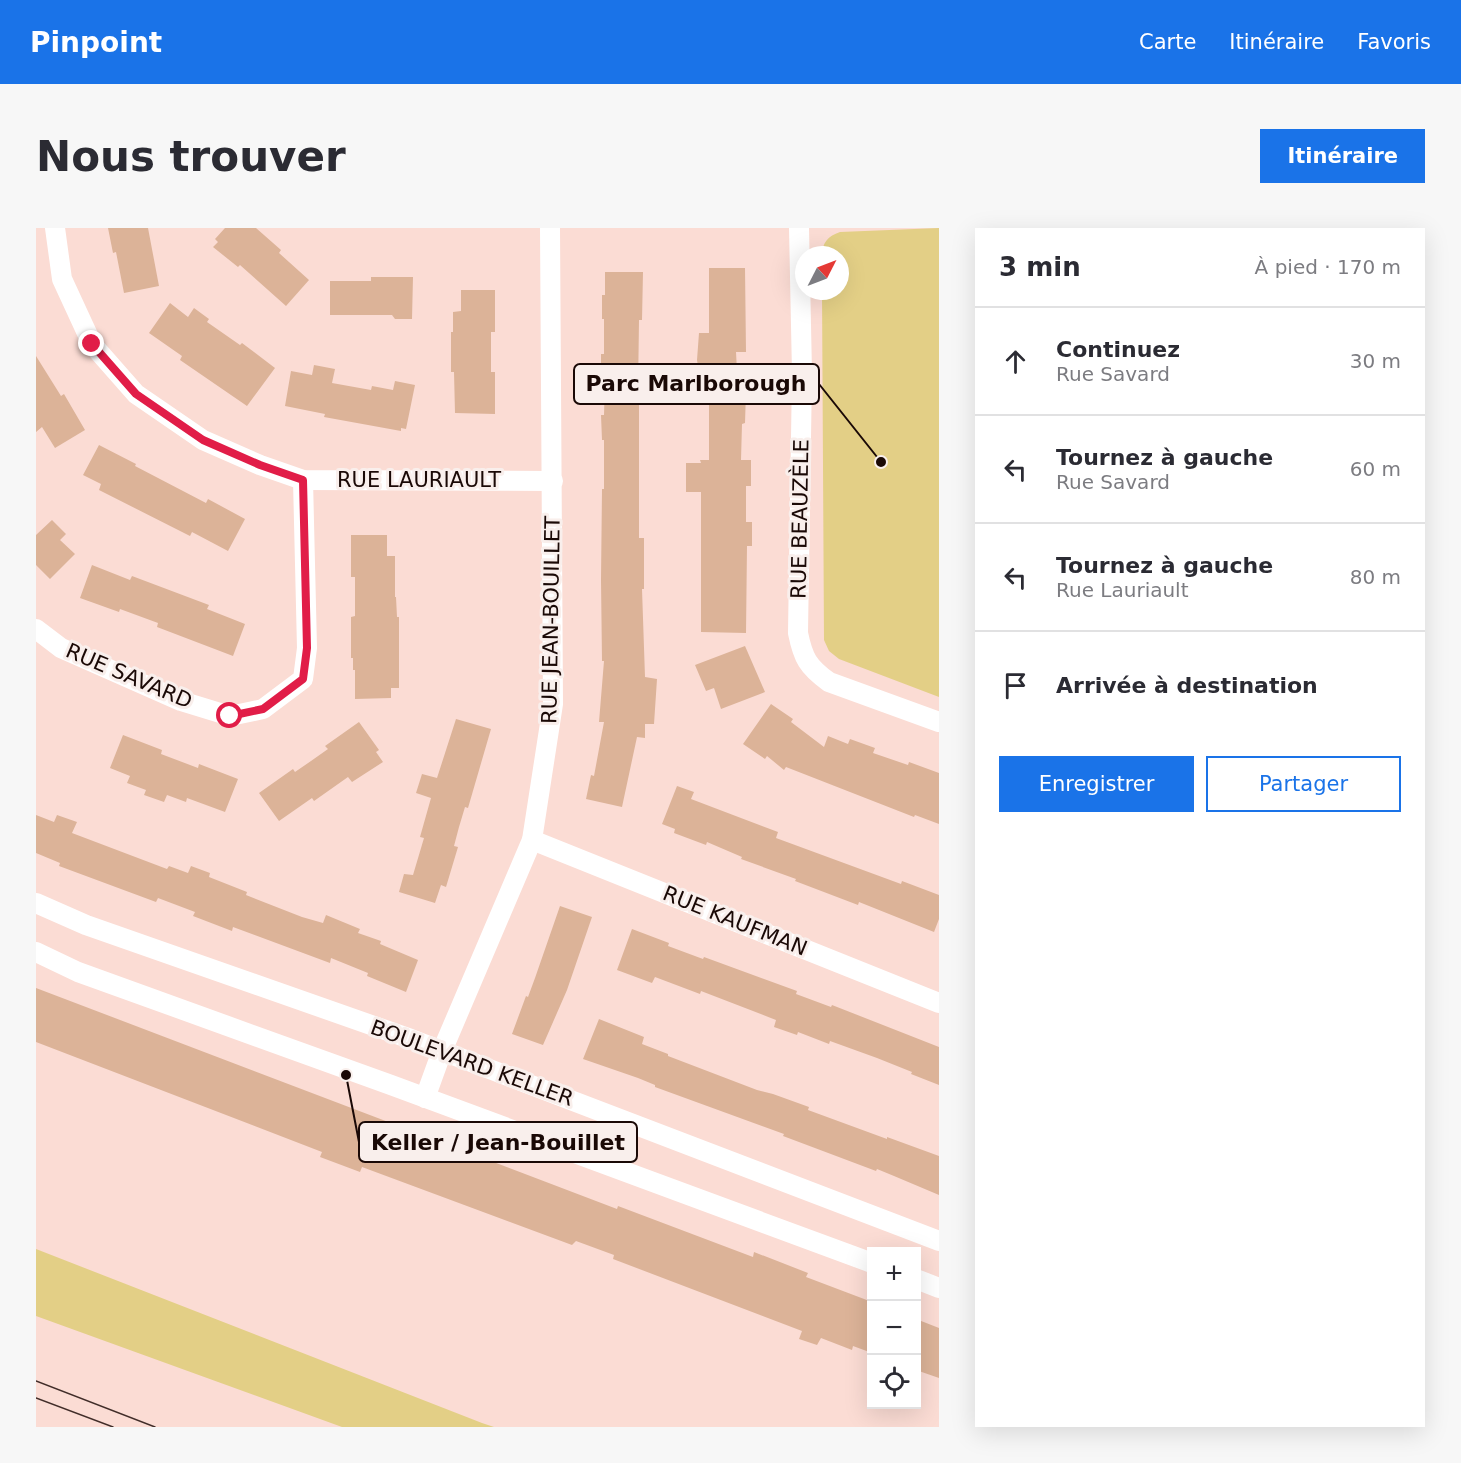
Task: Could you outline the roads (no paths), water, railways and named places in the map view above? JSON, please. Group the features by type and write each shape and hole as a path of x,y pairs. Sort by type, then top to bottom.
{"street":[{"name":"RUE LAURIAULT","path":"56,228 62,279 92,344 136,394 203,440 260,465 303,480 553,481"},
{"name":"RUE JEAN-BOUILLET","path":"425,1098 442,1051 532,840 553,704 550,228"},
{"name":"RUE BEAUZÈLE","path":"799,228 802,373 798,633 801,648 807,662 816,673 829,682 939,722"},
{"name":"RUE SAVARD","path":"36,629 61,648 181,701 230,716 263,709 303,679 307,648 303,480"},
{"name":"RUE KAUFMAN","path":"532,840 939,1003"},
{"name":"BOULEVARD KELLER","path":"36,903 97,929 442,1051 939,1241"},
{"path":"36,952 78,972 867,1261"},
{"path":"921,1281 939,1288"}],"tram line":[{"path":"36,1381 155,1427"},
{"path":"36,1398 113,1427"}],"place":[{"name":"Parc Marlborough","path":"881,462"},
{"name":"Keller / Jean-Bouillet","path":"346,1075"}]}
